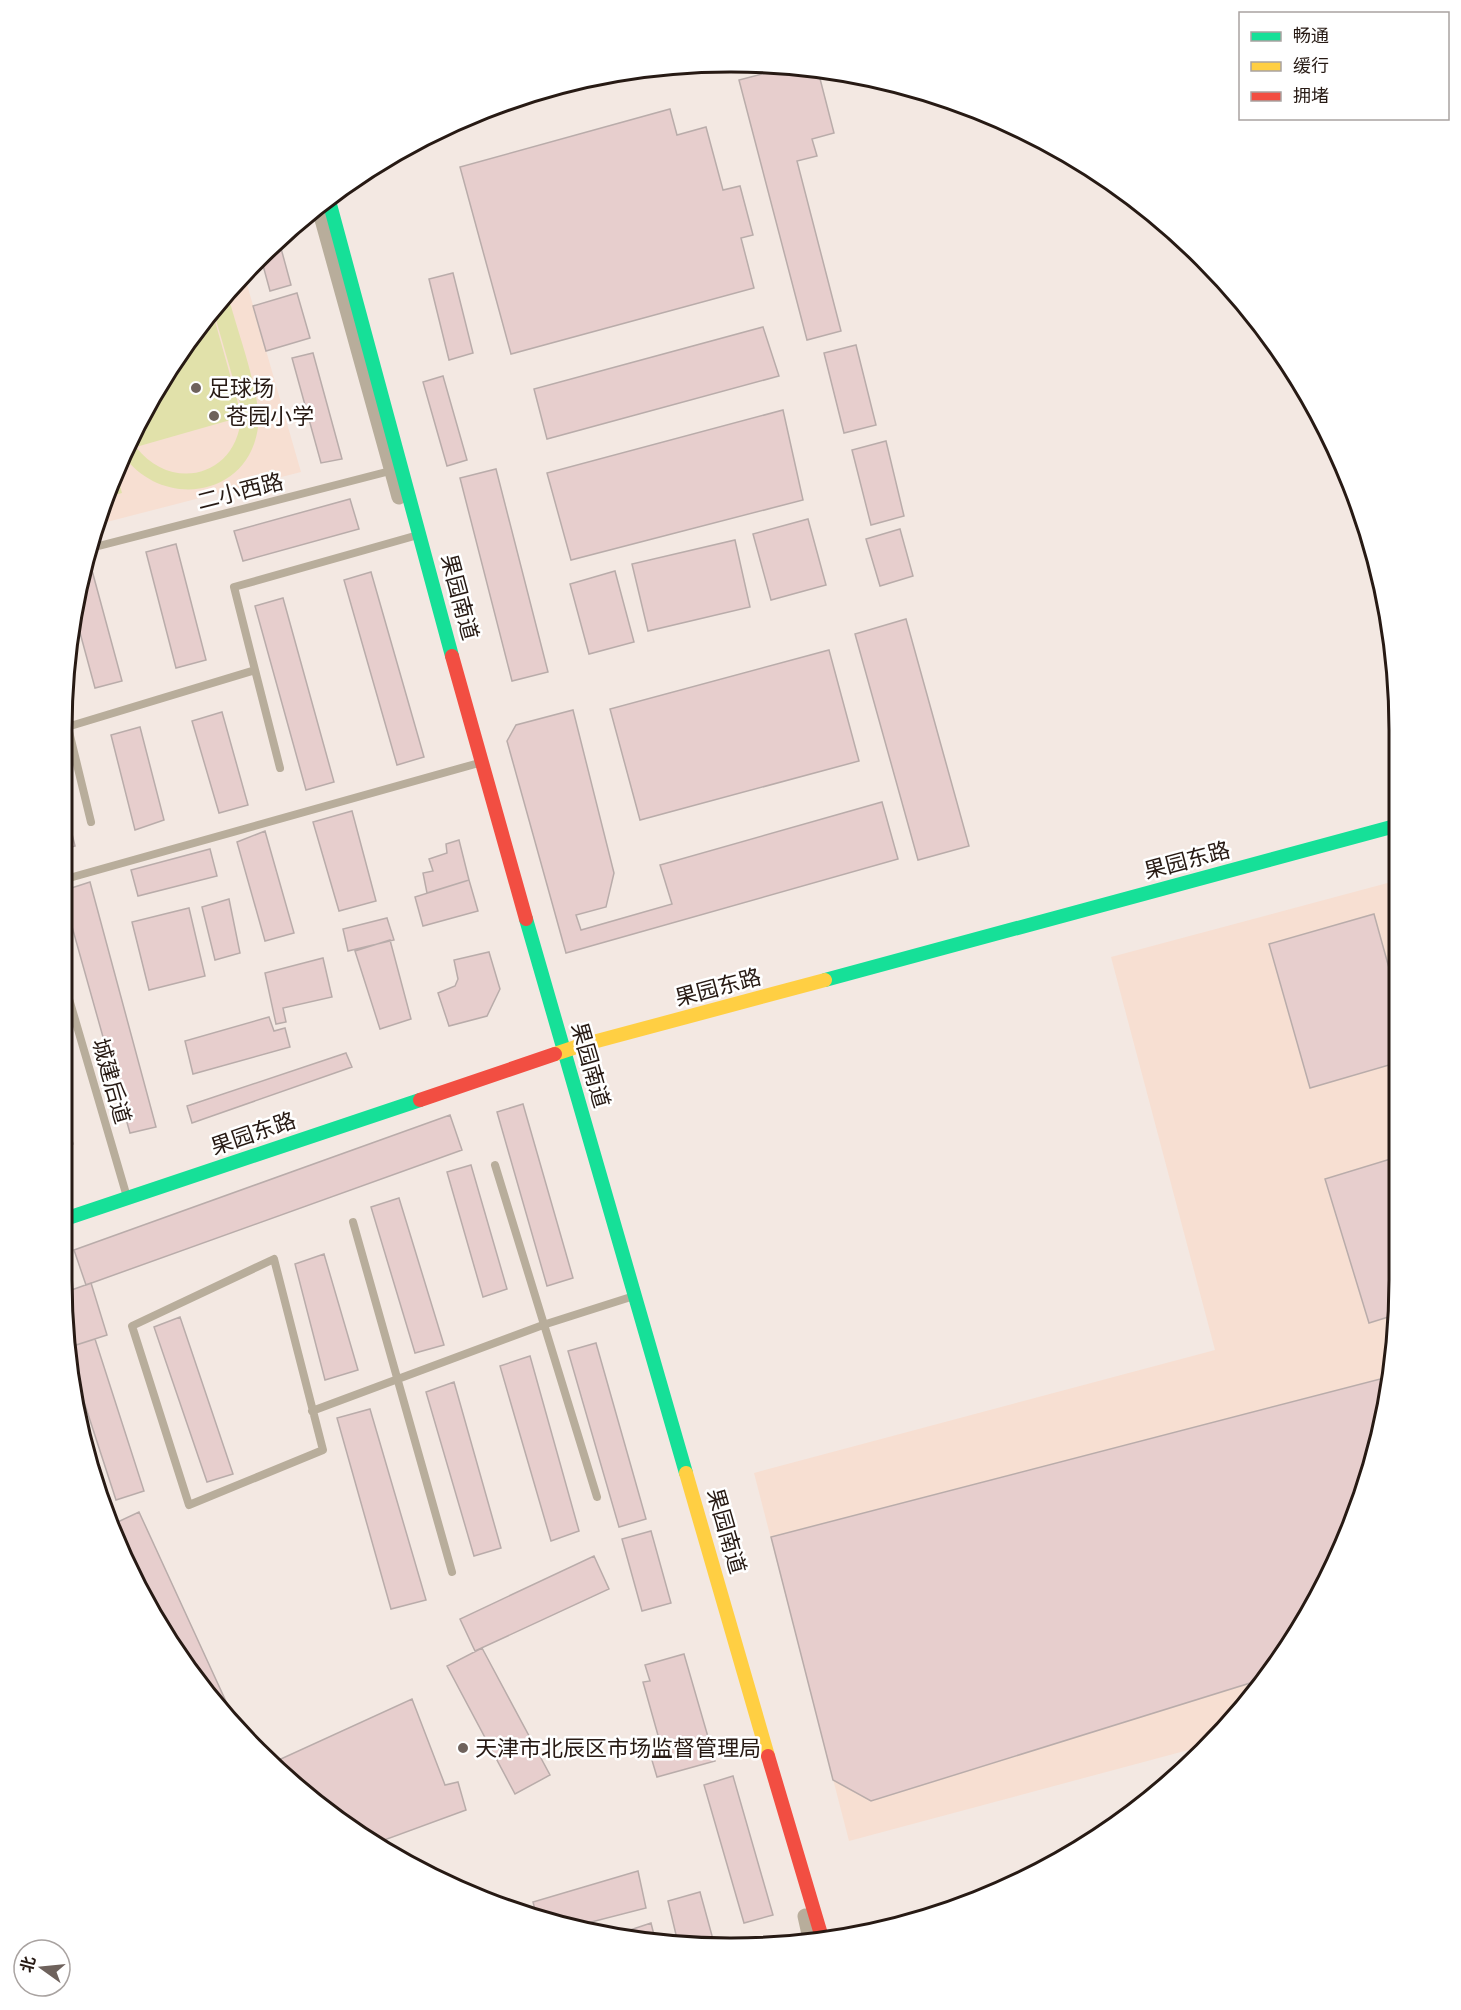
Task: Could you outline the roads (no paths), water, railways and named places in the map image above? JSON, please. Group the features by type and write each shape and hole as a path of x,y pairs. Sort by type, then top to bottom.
{"street":[{"name":"果园南道","path":"331,208 415,536 558,1046 820,1931"},
{"name":"果园南道","path":"321,215 397,469"},
{"name":"果园东路","path":"72,1206 126,1192 558,1046 1389,816"},
{"name":"果园东路","path":"558,1046 1389,828"},
{"name":"果园东路","path":"72,1216 126,1192"},
{"name":"果园南道","path":"631,1297 808,1933"}],"lane":[{"name":"二小西路","path":"98,546 397,469"},
{"path":"280,768 234,587 415,536"},
{"path":"72,726 255,670"},
{"path":"72,744 91,822"},
{"path":"72,877 478,764"},
{"name":"城建后道","path":"72,1009 126,1192"},
{"path":"495,1165 597,1497"},
{"path":"353,1222 452,1572"},
{"path":"274,1259 312,1411 323,1450 189,1505 132,1326 274,1259"},
{"path":"312,1411 543,1325 631,1297"}],"place":[{"name":"足球场","path":"196,388"},
{"name":"苍园小学","path":"214,416"},
{"name":"天津市北辰区市场监督管理局","path":"463,1748"}]}
